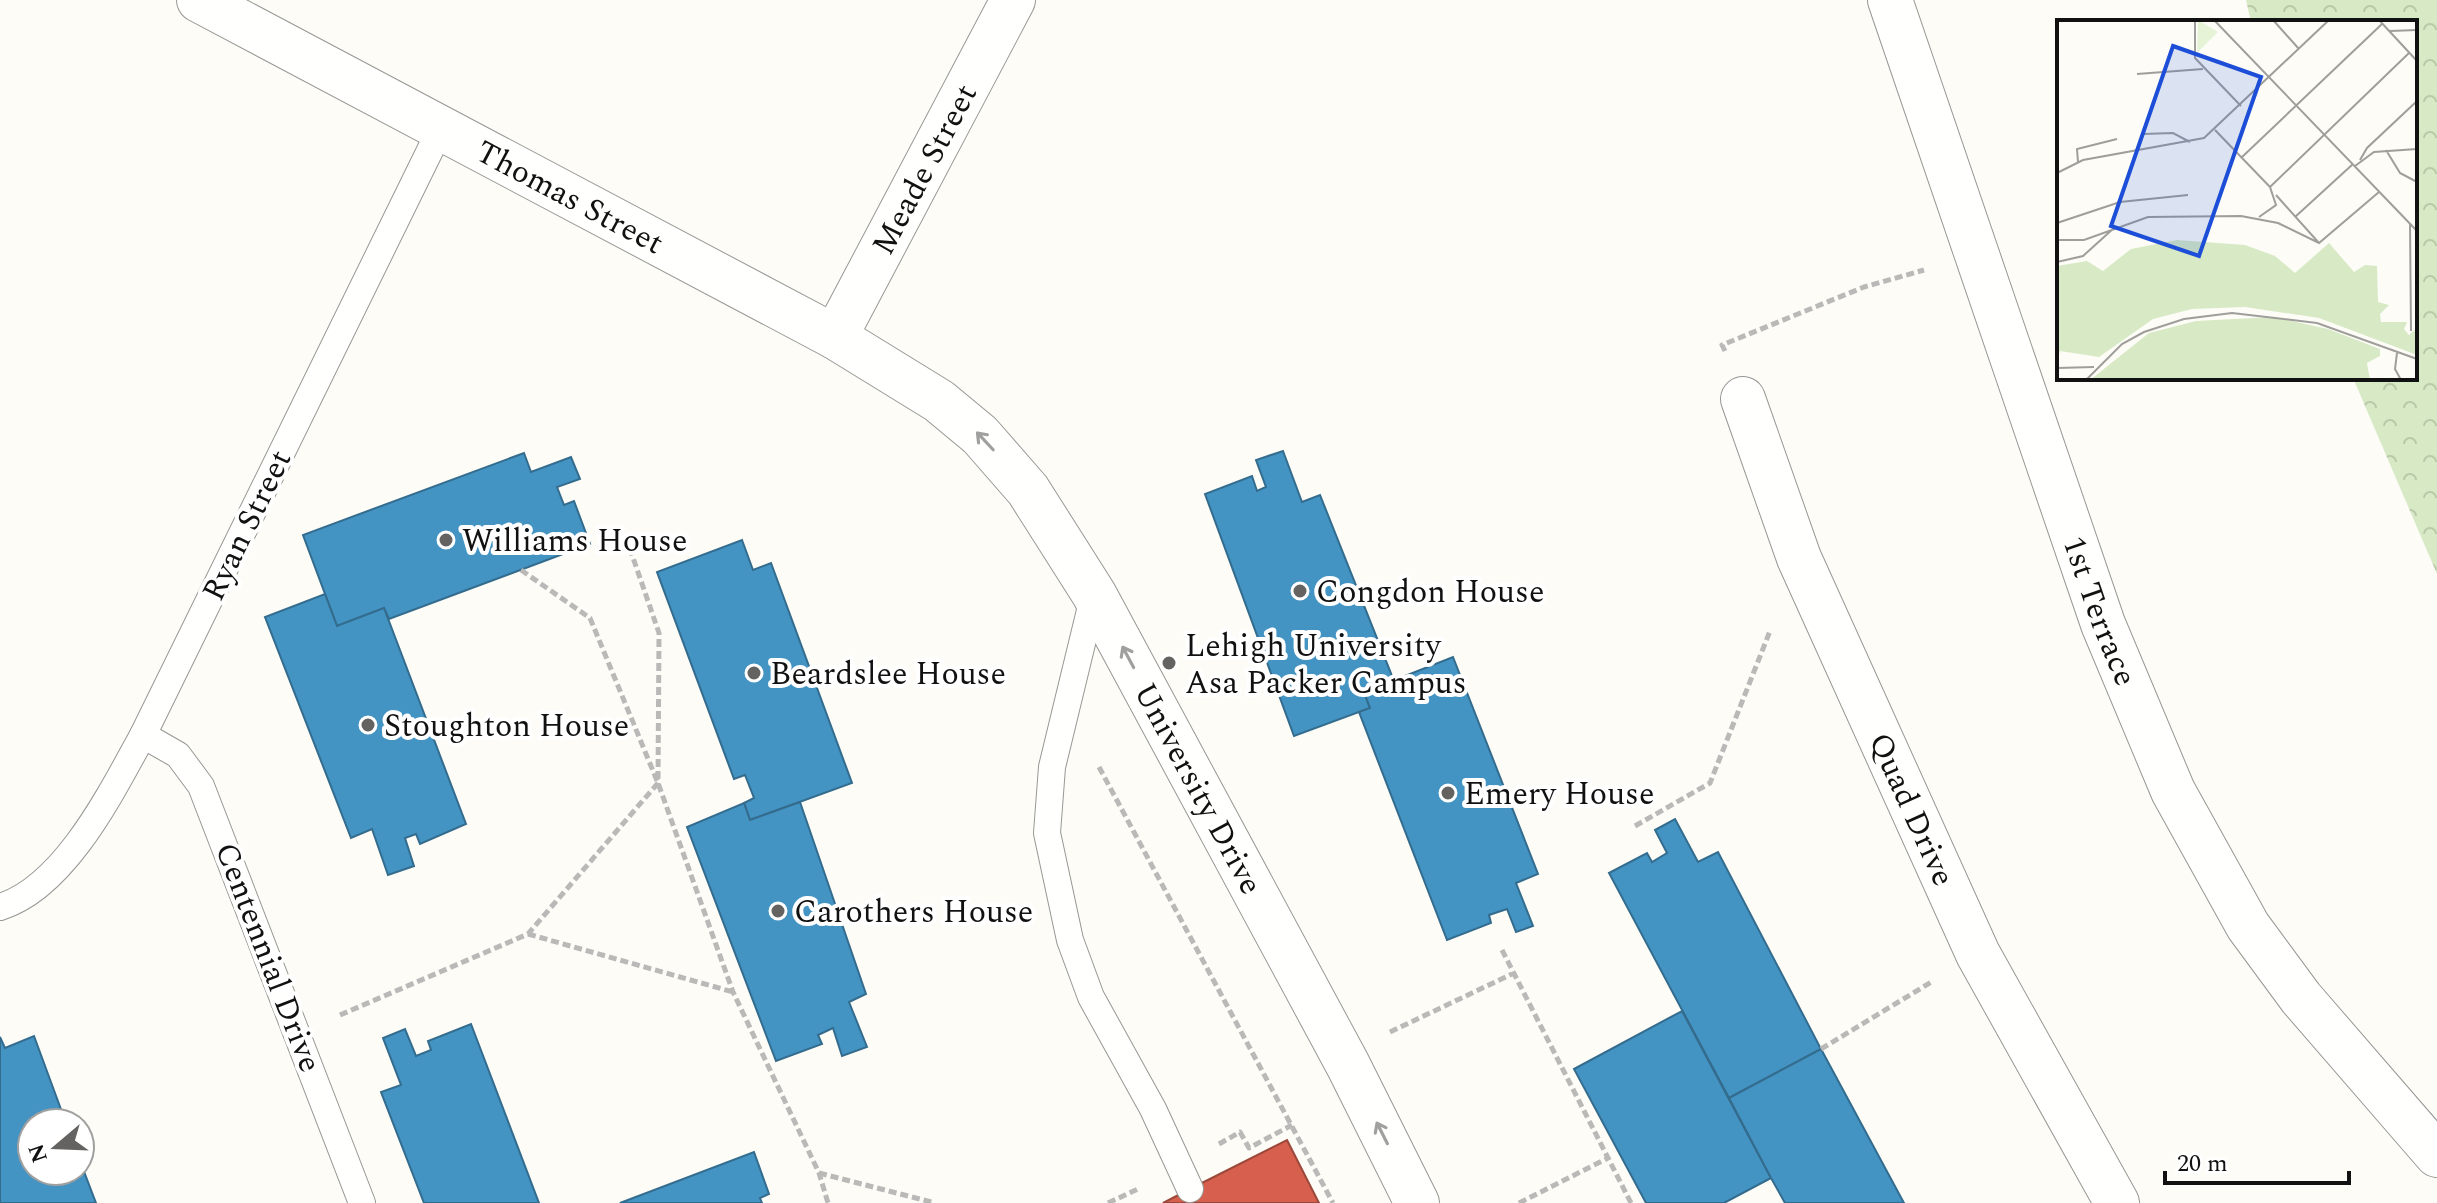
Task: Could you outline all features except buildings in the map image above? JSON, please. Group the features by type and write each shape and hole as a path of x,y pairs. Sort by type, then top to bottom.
{"street":[{"name":"Thomas Street","path":"199,0 442,126 835,337 939,401"},
{"name":"Meade Street","path":"835,337 1013,0"},
{"name":"1st Terrace","path":"1890,0 2103,624 2173,791 2248,926 2301,998 2437,1154"},
{"name":"Quad Drive","path":"1743,399 1799,558 1978,954 2117,1203"},
{"name":"University Drive","path":"939,401 980,435 1028,490 1094,594 1341,1054 1417,1203"}],"lane":[{"name":"Ryan Street","path":"9,904 50,875 77,842 143,735 442,126"},
{"path":"1094,594 1065,703 1052,767 1047,833 1070,940 1091,997 1153,1109 1190,1189"},
{"name":"Centennial Drive","path":"143,735 178,755 201,786 362,1203"}],"path":[{"path":"1743,399 1722,345 1864,287 1928,268"},
{"path":"297,1033 528,934 658,783 659,633 630,549"},
{"path":"521,570 590,618 658,783 733,992 819,1173 828,1203"},
{"path":"1635,826 1710,783 1762,652"},
{"path":"1065,703 1333,1203"},
{"path":"528,934 733,992"},
{"path":"1502,950 1631,1203"},
{"path":"1341,1054 1512,974"},
{"path":"1821,1049 1910,995"},
{"path":"1519,1203 1606,1159"},
{"path":"819,1173 935,1203"}],"green space":[{"path":"2246,0 2437,0 2437,574 2354,380 2417,380 2417,20 2251,20"}],"place":[{"name":"Williams House","path":"446,540"},
{"name":"Congdon House","path":"1300,591"},
{"name":"Lehigh University Asa Packer Campus","path":"1169,663"},
{"name":"Beardslee House","path":"754,673"},
{"name":"Stoughton House","path":"368,725"},
{"name":"Emery House","path":"1448,793"},
{"name":"Carothers House","path":"778,911"}]}
